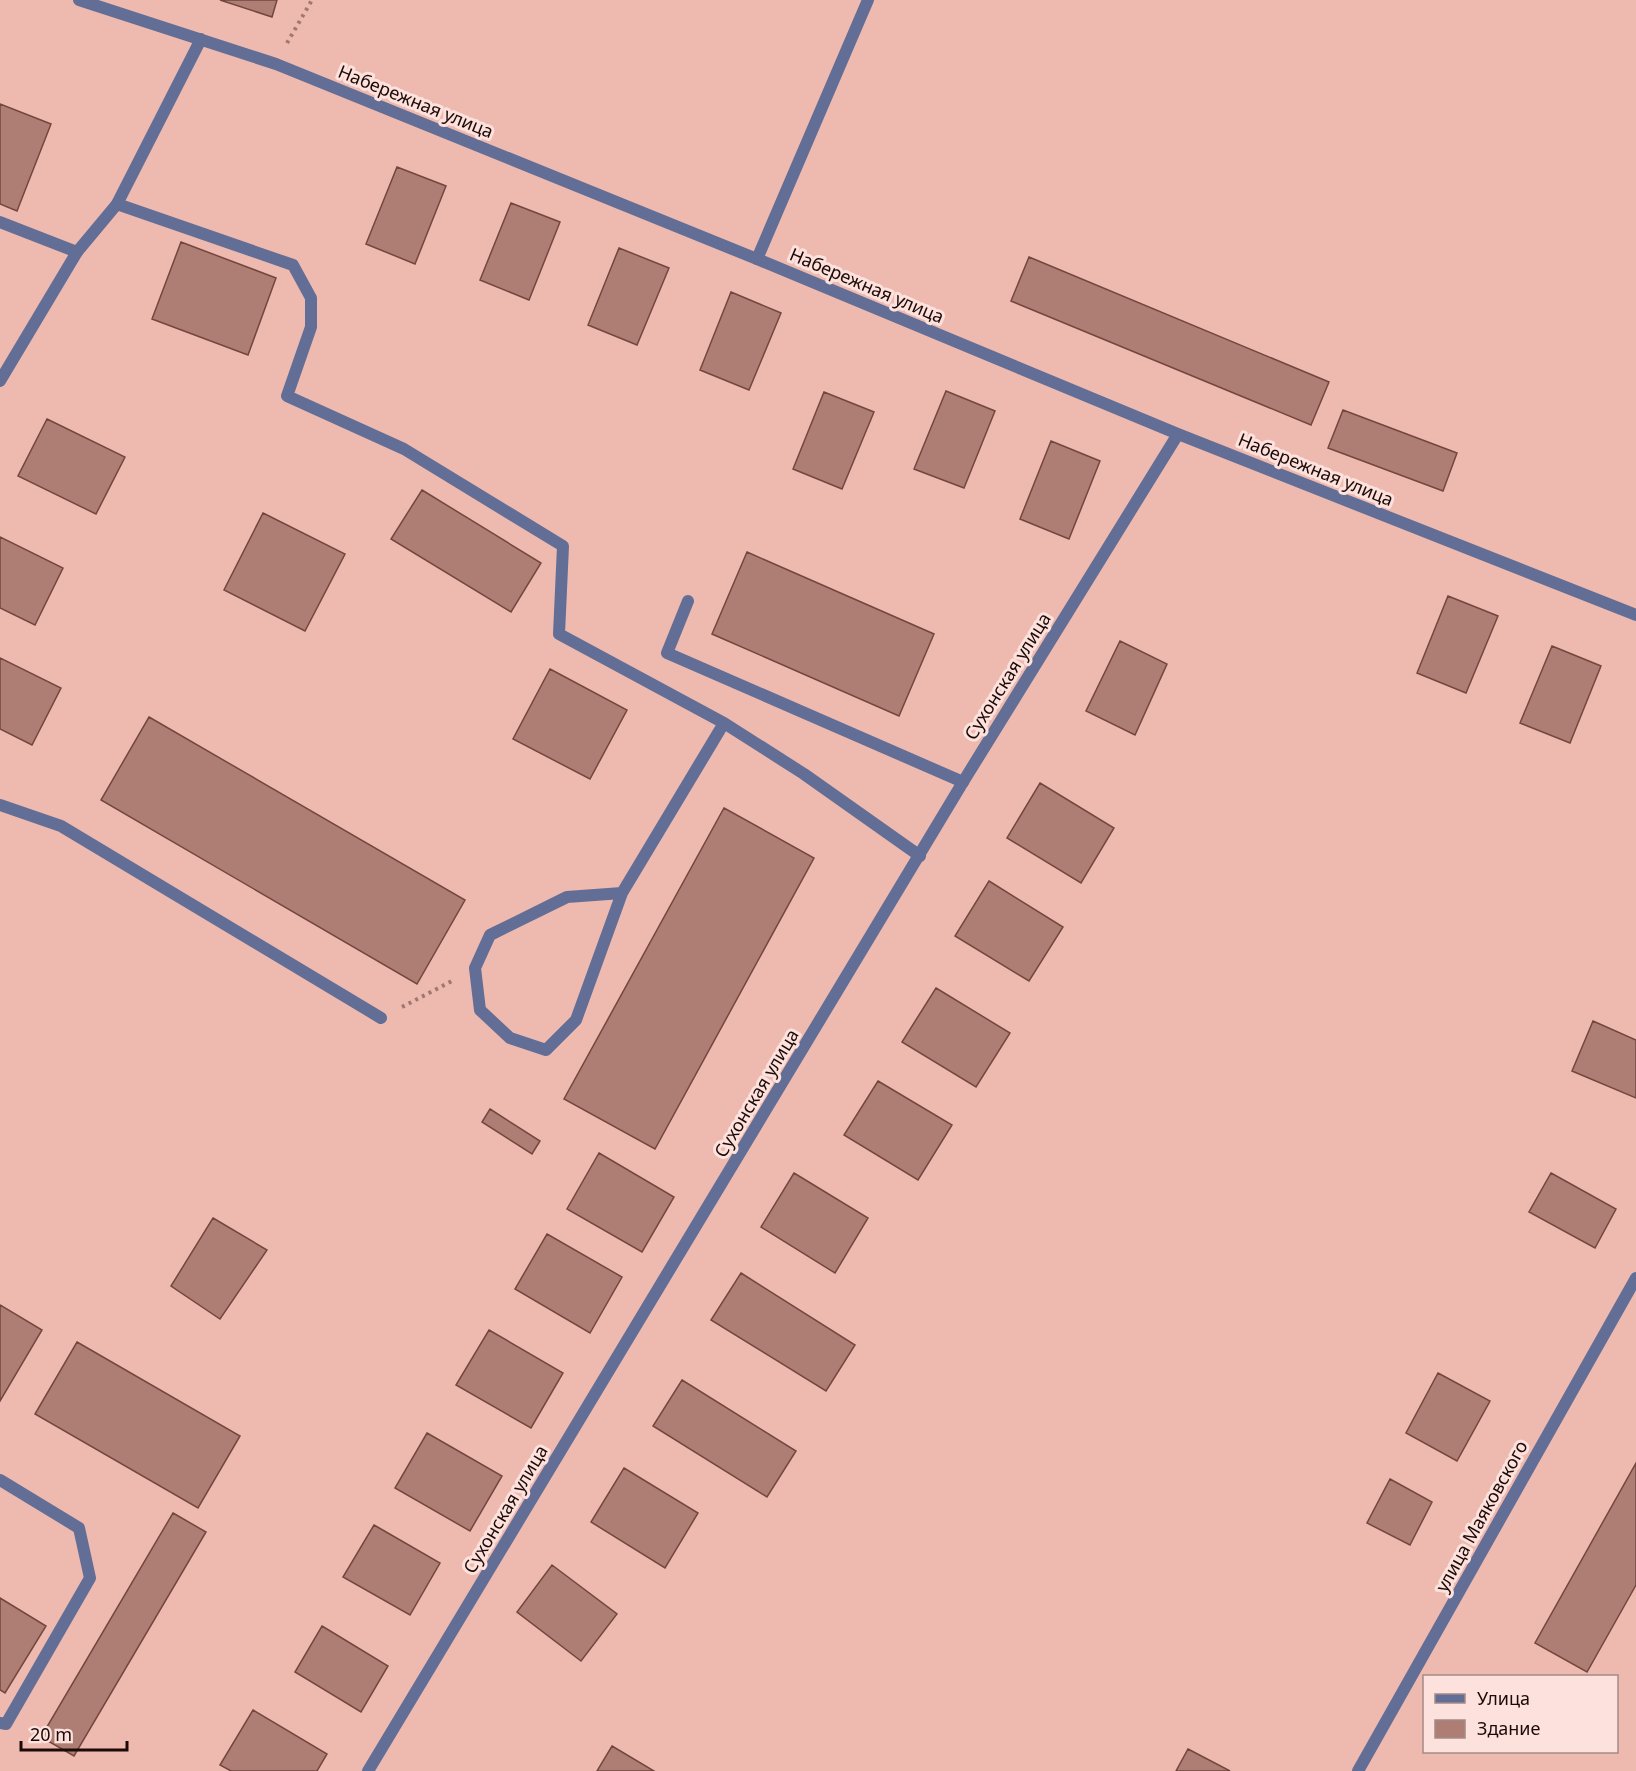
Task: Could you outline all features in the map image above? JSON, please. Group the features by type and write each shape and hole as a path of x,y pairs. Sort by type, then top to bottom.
{"street":[{"name":"Набережная улица","path":"79,0 276,64 757,259 1178,434 1636,615"},
{"path":"757,259 868,0"},
{"path":"0,381 77,252 117,204 201,39"},
{"path":"117,204 293,265 311,298 311,327 287,396 404,448 563,546 559,634 724,723 804,774 920,856"},
{"path":"0,222 77,252"},
{"name":"Сухонская улица","path":"368,1771 963,782 1178,434"},
{"path":"688,602 667,653 963,782"},
{"path":"622,893 567,897 490,935 475,968 480,1010 510,1038 546,1050 576,1020 622,893 724,723"},
{"path":"0,805 61,826 381,1018"},
{"name":"улица Маяковского","path":"1358,1771 1636,1278"},
{"path":"0,1480 79,1528 90,1578 6,1724 0,1723"}],"path":[{"path":"276,64 312,0"},
{"path":"381,1018 475,968"}],"building":[{"path":"220,0 277,0 272,17"},
{"path":"0,104 51,124 17,211 0,204"},
{"path":"397,167 446,186 415,264 366,244"},
{"path":"511,203 560,222 529,300 480,280"},
{"path":"181,242 276,278 248,355 152,319"},
{"path":"619,248 669,268 637,345 588,325"},
{"path":"1029,257 1329,382 1311,425 1011,301"},
{"path":"731,292 781,313 749,390 700,370"},
{"path":"946,391 995,411 964,488 914,469"},
{"path":"824,392 874,412 842,489 793,469"},
{"path":"1343,410 1457,453 1443,491 1328,448"},
{"path":"47,419 125,457 96,514 18,476"},
{"path":"1051,441 1100,461 1069,539 1020,519"},
{"path":"422,490 541,563 511,612 391,539"},
{"path":"263,513 345,554 305,631 224,590"},
{"path":"0,537 63,568 35,625 0,608"},
{"path":"747,552 934,634 899,716 712,634"},
{"path":"1448,596 1498,616 1466,693 1417,673"},
{"path":"1120,641 1167,664 1135,735 1086,711"},
{"path":"1552,646 1601,666 1570,743 1520,723"},
{"path":"0,658 61,688 32,745 0,729"},
{"path":"550,669 627,710 590,779 513,739"},
{"path":"149,717 465,900 417,984 101,800"},
{"path":"1040,783 1114,828 1081,883 1007,838"},
{"path":"724,808 814,858 655,1149 564,1099"},
{"path":"989,881 1063,927 1029,981 955,936"},
{"path":"936,988 1010,1033 976,1087 902,1042"},
{"path":"1593,1021 1636,1040 1636,1098 1572,1071"},
{"path":"878,1081 952,1125 918,1180 844,1135"},
{"path":"490,1109 540,1141 532,1154 482,1122"},
{"path":"599,1153 674,1197 642,1252 567,1209"},
{"path":"794,1173 868,1218 835,1273 761,1227"},
{"path":"1551,1173 1616,1209 1595,1248 1529,1212"},
{"path":"213,1218 267,1250 220,1319 171,1286"},
{"path":"547,1234 622,1277 590,1333 515,1289"},
{"path":"741,1273 855,1345 826,1391 711,1320"},
{"path":"0,1305 42,1330 0,1401"},
{"path":"489,1330 563,1373 531,1428 456,1385"},
{"path":"77,1342 240,1436 198,1508 35,1414"},
{"path":"1438,1373 1490,1401 1457,1461 1406,1433"},
{"path":"682,1380 796,1451 767,1497 653,1426"},
{"path":"427,1433 502,1476 470,1531 395,1488"},
{"path":"1636,1463 1636,1585 1587,1672 1535,1643"},
{"path":"624,1468 698,1513 665,1568 591,1522"},
{"path":"1390,1479 1432,1502 1410,1545 1367,1523"},
{"path":"173,1513 206,1532 74,1756 41,1737"},
{"path":"374,1525 440,1563 410,1615 343,1577"},
{"path":"552,1565 617,1614 581,1661 517,1612"},
{"path":"0,1598 46,1626 5,1693 0,1690"},
{"path":"322,1626 388,1666 361,1712 295,1672"},
{"path":"253,1710 327,1754 317,1771 231,1771 220,1765"},
{"path":"612,1746 654,1771 597,1771"},
{"path":"1188,1749 1230,1771 1176,1771"}]}
